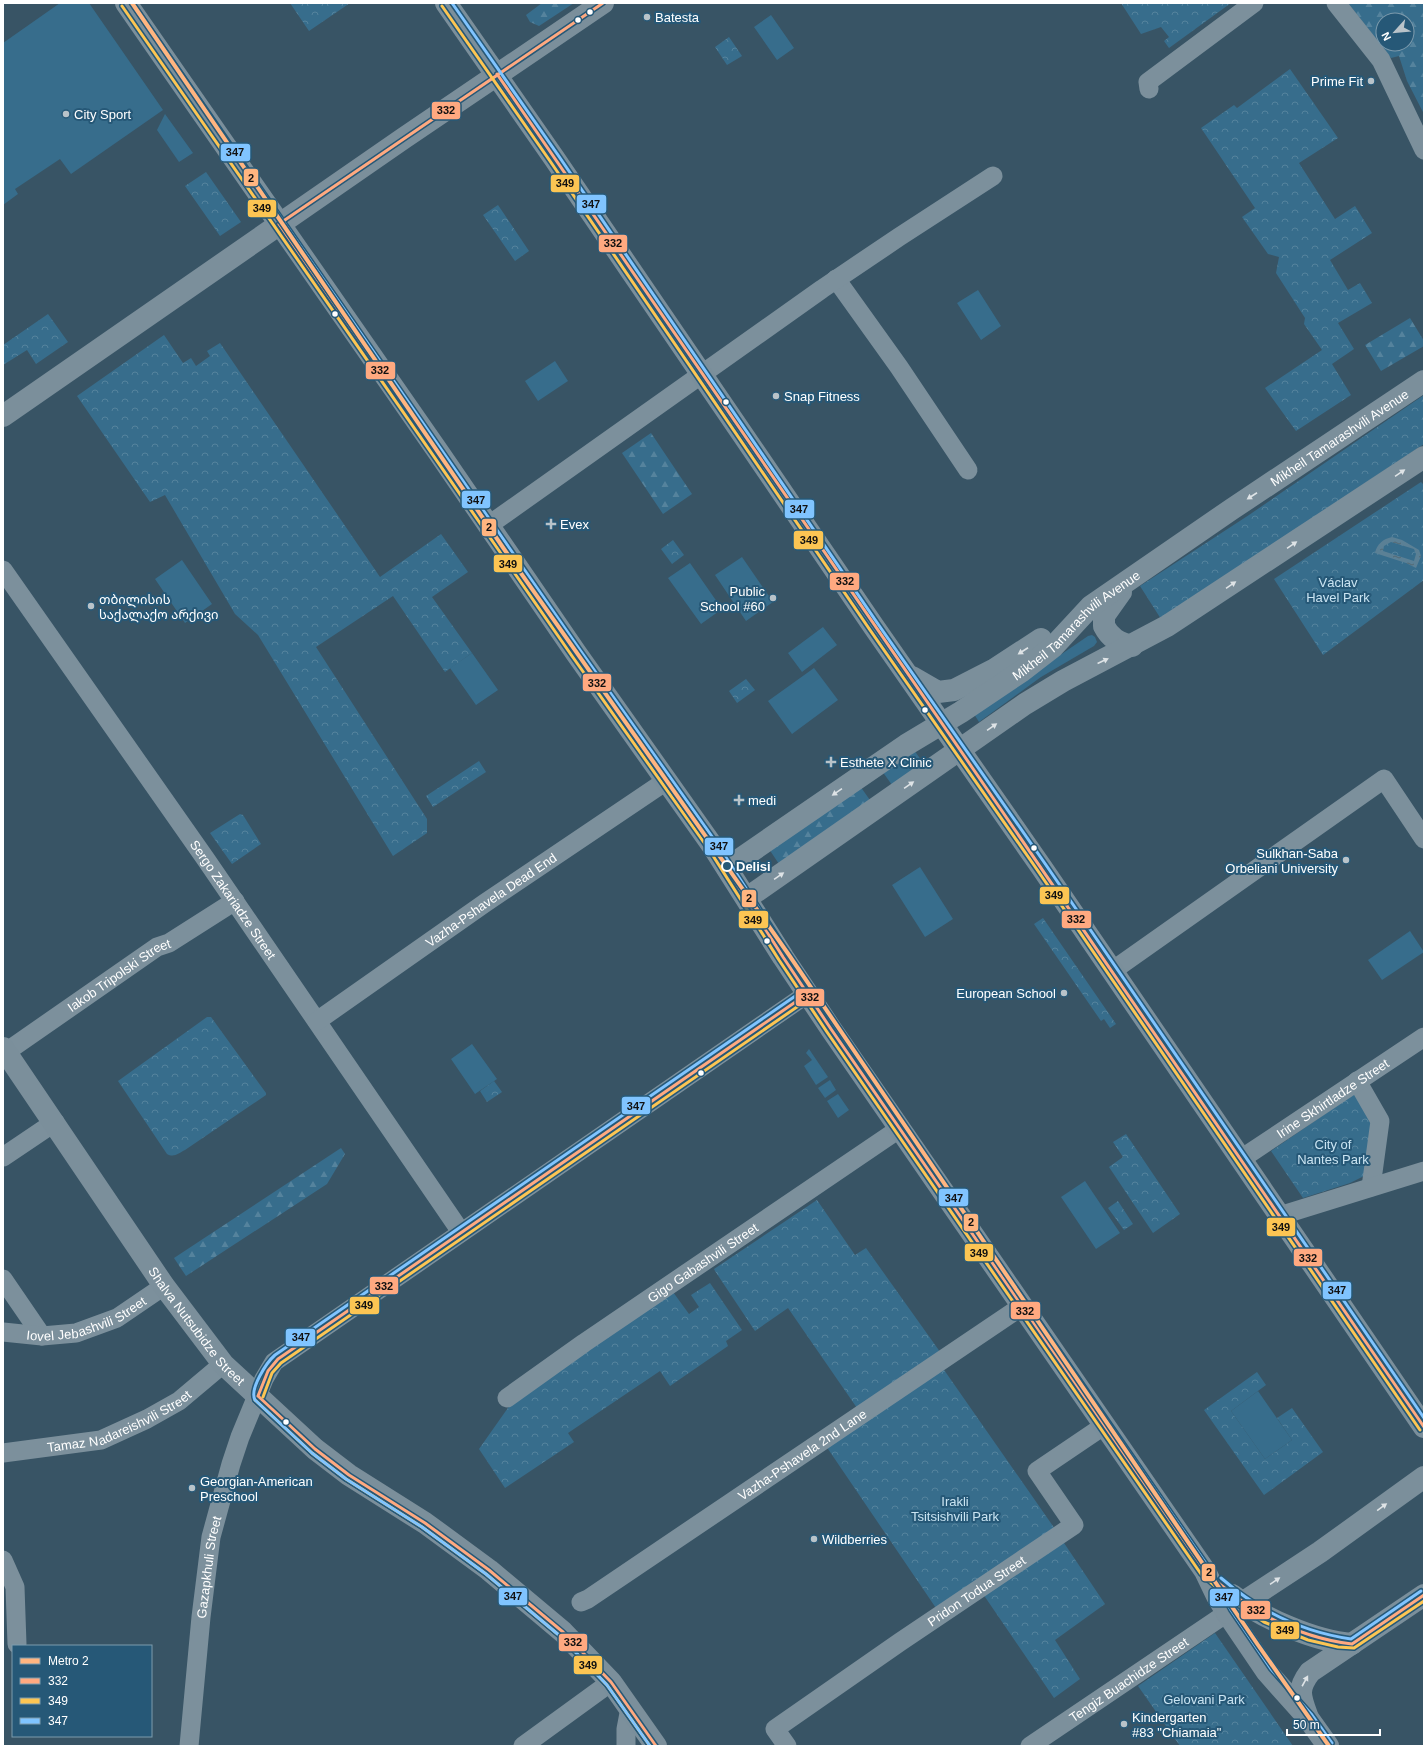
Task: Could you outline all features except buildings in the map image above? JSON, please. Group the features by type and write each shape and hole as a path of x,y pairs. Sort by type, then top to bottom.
{"main road":[{"path":"126,3 489,525 576,653 727,868 807,994 1205,1571 1217,1596 1235,1608 1276,1621 1325,1640 1352,1644"},
{"path":"446,3 497,74 1424,1427"},
{"path":"3,416 279,224 603,3"},
{"name":"Mikheil Tamarashvili Avenue","path":"727,868 869,770 941,723 961,712 1045,653 1062,639 1091,606 1232,509 1424,381"},
{"path":"747,898 1045,691 1132,646 1203,604 1424,457"},
{"path":"1131,579 1109,609 1103,621 1106,631 1116,640 1121,644 1132,646"},
{"path":"907,674 938,692 954,690 995,669 1091,606"},
{"path":"869,770 870,780 879,794 889,799"},
{"name":"Shalva Nutsubidze Street","path":"6,1058 55,1122 164,1286 223,1364 315,1449 349,1475 425,1523 500,1579 568,1636 610,1682 656,1746"},
{"path":"1235,1608 1320,1552 1424,1477"},
{"path":"1308,1718 1300,1690 1304,1680 1310,1672 1424,1595"},
{"path":"1235,1608 1267,1672 1308,1718 1328,1746"}],"street":[{"path":"1149,89 1148,82 1254,3"},
{"path":"1336,3 1381,60 1424,150"},
{"path":"489,525 686,387 702,374 836,279 993,176"},
{"path":"836,279 899,367 968,470"},
{"name":"Sergo Zakariadze Street","path":"3,570 235,901 461,1232"},
{"path":"1112,971 1384,779 1424,839"},
{"name":"Vazha-Pshavela Dead End","path":"317,1021 485,903 666,781"},
{"name":"Iakob Tripolski Street","path":"6,1058 158,948 169,944 235,901"},
{"name":"Gazapkhuli Street","path":"189,1746 201,1617 211,1537 240,1436 264,1379 274,1362 807,994"},
{"name":"Irine Skhirtladze Street","path":"1240,1159 1424,1037"},
{"path":"1357,1081 1380,1121 1371,1187"},
{"path":"3,1157 55,1122"},
{"name":"Gigo Gabashvili Street","path":"507,1398 899,1129"},
{"path":"1279,1216 1424,1171"},
{"path":"3,1279 42,1336"},
{"name":"Iovel Jebashvili Street","path":"3,1332 42,1336 76,1333 117,1318 164,1286"},
{"name":"Vazha-Pshavela 2nd Lane","path":"581,1602 1022,1306"},
{"name":"Tamaz Nadareishvili Street","path":"3,1453 102,1440 147,1420 179,1401 223,1364"},
{"name":"Pridon Todua Street","path":"787,1746 775,1729 900,1642 1074,1525 1037,1471 1105,1425"},
{"path":"3,1560 15,1587 16,1644"},
{"name":"Tengiz Buachidze Street","path":"1041,1743 1235,1608"},
{"path":"523,1746 610,1682"},
{"path":"626,1746 626,1729 630,1708"}],"green space":[{"name":"City Sport","path":"60,3 89,3 163,110 71,174 60,159 15,189 18,194 3,205 3,43"},
{"path":"290,3 350,3 309,31"},
{"path":"542,3 574,3 539,26 530,22 526,15"},
{"path":"1121,3 1231,3 1169,48 1164,41 1169,37 1161,27 1141,34"},
{"path":"1348,3 1424,3 1424,114 1407,81 1399,56 1391,58 1386,52 1415,52 1415,12 1375,12 1375,38"},
{"path":"771,15 794,48 777,60 754,27"},
{"path":"729,37 742,56 727,65 715,47"},
{"path":"1290,69 1338,138 1299,163 1335,219 1355,206 1372,233 1330,260 1348,290 1360,283 1372,303 1338,323 1354,349 1332,364 1351,395 1296,431 1265,388 1322,350 1304,324 1305,318 1276,273 1279,257 1268,254 1242,217 1255,208 1201,128 1234,105 1237,108"},
{"path":"165,114 193,153 179,162 157,130"},
{"path":"206,172 241,222 220,236 185,186"},
{"path":"498,205 529,251 515,261 483,215"},
{"path":"978,290 1001,326 981,340 957,303"},
{"path":"48,314 68,342 36,364 27,350 3,365 3,345"},
{"path":"1410,318 1424,341 1424,346 1381,371 1365,345"},
{"path":"164,335 183,363 191,358 196,366 210,356 207,351 220,343 380,577 441,534 468,572 432,597 472,653 445,672 393,596 316,647 427,819 427,833 393,856 258,635 235,614 165,495 150,502 77,396"},
{"path":"555,361 568,381 538,401 525,381"},
{"path":"1424,395 1424,444 1161,619 1140,586 1249,515"},
{"path":"651,433 692,494 663,514 622,453"},
{"name":"Václav Havel Park","path":"1421,482 1424,485 1424,580 1323,655 1274,579"},
{"path":"673,540 684,555 672,564 661,549"},
{"path":"742,557 773,602 746,621 715,575"},
{"path":"182,560 212,604 185,623 155,579"},
{"path":"690,563 722,609 701,624 668,578"},
{"path":"823,627 837,645 802,672 788,653"},
{"path":"1092,635 1095,637 1097,642 1094,646 1041,677 979,722 974,714 1088,636"},
{"path":"472,653 498,690 476,705 450,668"},
{"path":"814,668 838,700 792,734 768,701"},
{"path":"746,679 755,690 737,703 729,691"},
{"path":"914,750 924,764 892,785 882,771"},
{"path":"479,761 486,772 433,807 426,796"},
{"path":"860,786 872,803 781,867 769,849"},
{"path":"240,814 243,815 261,844 232,864 210,833"},
{"path":"920,867 953,919 925,937 892,885"},
{"path":"1043,918 1116,1024 1110,1028 1104,1019 1101,1021 1034,924"},
{"path":"1410,931 1424,952 1382,980 1368,960"},
{"path":"207,1017 211,1017 266,1095 185,1150 176,1155 170,1155 167,1154 118,1081"},
{"path":"472,1044 497,1079 475,1094 451,1059"},
{"path":"809,1049 828,1077 816,1085 804,1066 812,1060 806,1053"},
{"path":"830,1080 836,1090 825,1098 818,1088"},
{"path":"494,1081 502,1092 487,1102 480,1091"},
{"name":"City of Nantes Park","path":"1360,1090 1376,1119 1364,1176 1350,1183 1303,1198 1271,1151"},
{"path":"838,1094 849,1110 838,1118 827,1101"},
{"path":"1126,1134 1180,1214 1153,1233 1109,1167 1123,1157 1113,1142"},
{"path":"341,1148 345,1154 327,1184 186,1276 174,1258"},
{"path":"1085,1181 1120,1233 1096,1249 1061,1197"},
{"path":"817,1200 855,1255 866,1248 943,1356 857,1408 788,1308 755,1331 714,1269"},
{"path":"1118,1201 1133,1224 1124,1230 1108,1208"},
{"path":"710,1283 742,1330 726,1341 728,1346 670,1386 660,1371 568,1433 574,1442 505,1488 479,1449 515,1398 673,1292 689,1314 699,1307 691,1295"},
{"name":"Irakli Tsitsishvili Park","path":"942,1367 1055,1529 938,1611 826,1446"},
{"path":"1257,1372 1266,1385 1231,1411 1265,1459 1292,1440 1277,1418 1292,1408 1323,1452 1264,1495 1204,1410"},
{"path":"1258,1391 1292,1440 1265,1459 1231,1411"},
{"path":"1062,1540 1105,1604 1055,1640 1080,1679 1054,1698 983,1594"},
{"name":"Gelovani Park","path":"1215,1633 1293,1746 1180,1746 1138,1686"}],"water":[{"path":"1392,537 1402,540 1419,550 1421,556 1416,568 1406,563 1375,553 1379,545","holes":["1391,542 1414,549 1416,554 1414,561 1383,551 1384,546"]}],"metro line":[{"name":"2","path":"132,3 504,549 789,955 1258,1645 1329,1746"}],"transit line":[{"name":"347","path":"132,3 580,650 718,845 835,1026 1209,1568 1231,1610 1271,1669 1312,1715 1332,1743"},
{"name":"347","path":"452,3 558,155 878,624 1046,865 1424,1418"},
{"name":"332","path":"603,3 279,224 576,653 714,848 783,957 831,1029 1205,1571 1238,1598 1272,1620 1310,1635 1352,1644 1424,1595"},
{"name":"349","path":"122,6 572,656 710,851 779,960 827,1032 1201,1574 1235,1603 1264,1622 1308,1640 1338,1647 1354,1648 1424,1601"},
{"name":"349","path":"442,6 550,161 870,630 1038,871 1420,1430"},
{"name":"332","path":"497,74 1424,1427"},
{"name":"347","path":"650,1746 607,1685 560,1636 486,1574 422,1527 346,1479 312,1453 255,1400 254,1389 264,1369 275,1355 804,990"},
{"name":"332","path":"258,1396 268,1371 278,1359 807,994"},
{"name":"349","path":"263,1397 272,1373 281,1363 810,998"},
{"name":"332","path":"258,1396 315,1449 349,1475 425,1523 489,1570 563,1632 611,1682 656,1746"},
{"name":"349","path":"255,1400 312,1453 346,1479 422,1527 486,1574 560,1636 607,1685 650,1746"},
{"name":"347","path":"1221,1578 1235,1590 1265,1610 1282,1618 1315,1631 1351,1639 1421,1591"}],"place":[{"name":"Batesta","path":"647,17"},
{"name":"Prime Fit","path":"1371,81"},
{"name":"City Sport","path":"66,114"},
{"name":"Snap Fitness","path":"776,396"},
{"name":"Evex","path":"551,524"},
{"name":"Public School #60","path":"773,598"},
{"name":"თბილისის საქალაქო არქივი","path":"91,606"},
{"name":"Esthete X Clinic","path":"831,762"},
{"name":"medi","path":"739,800"},
{"name":"Sulkhan-Saba Orbeliani University","path":"1346,860"},
{"name":"Delisi","path":"727,866"},
{"name":"European School","path":"1064,993"},
{"name":"Georgian-American Preschool","path":"192,1488"},
{"name":"Wildberries","path":"814,1539"},
{"name":"Kindergarten #83 \"Chiamaia\"","path":"1124,1724"}]}
